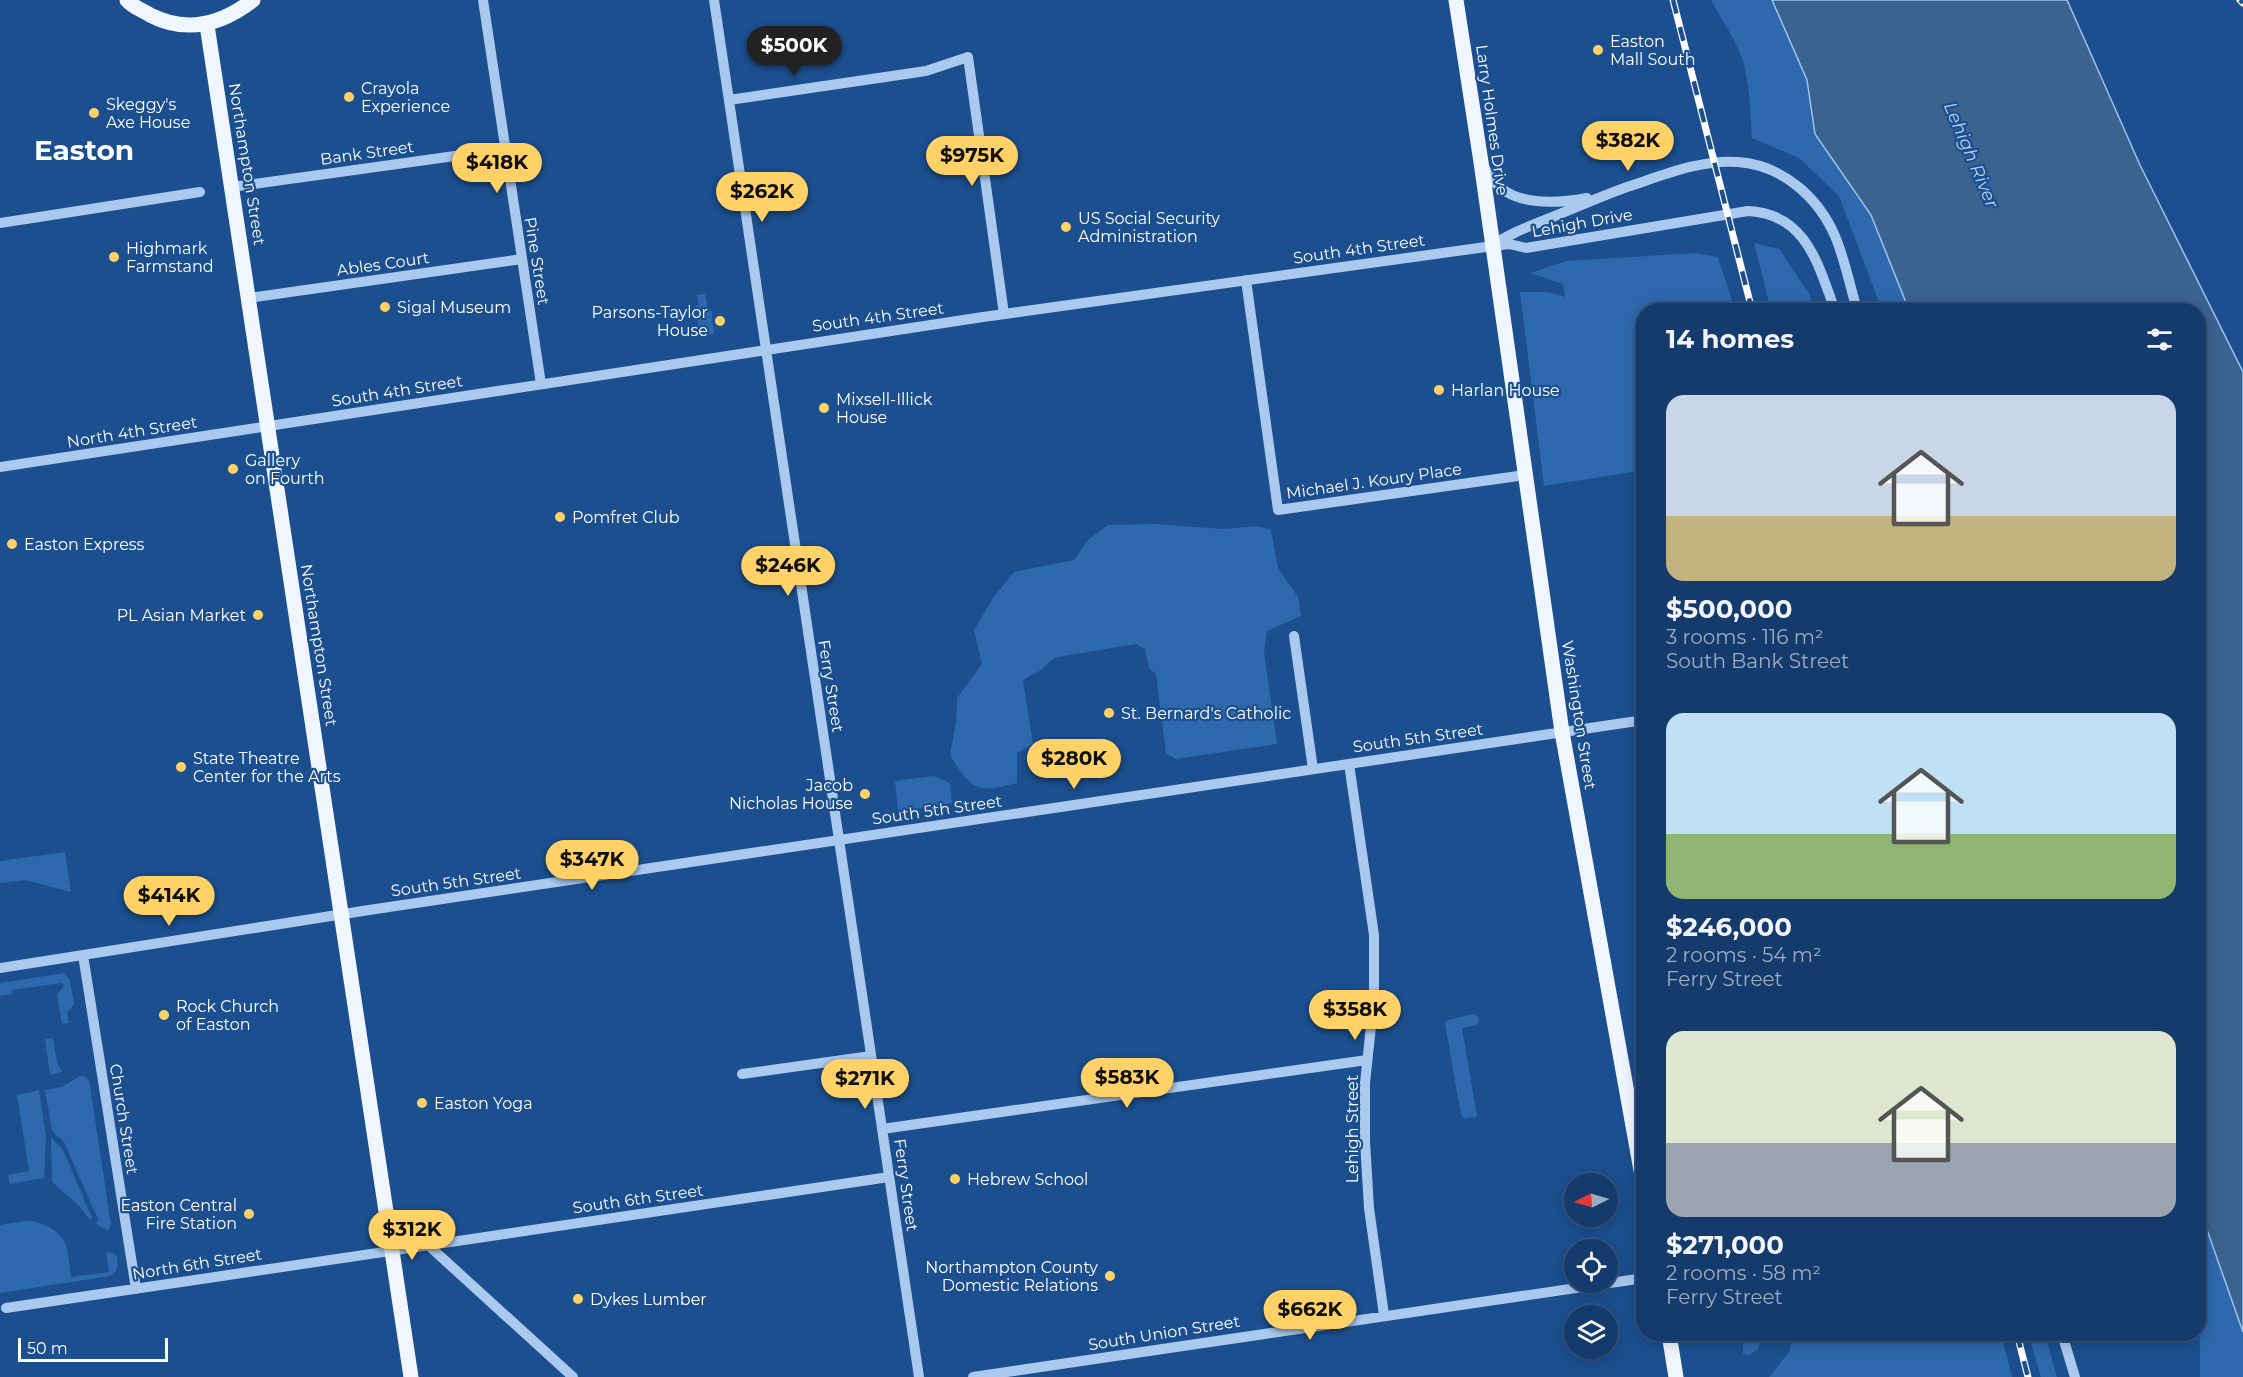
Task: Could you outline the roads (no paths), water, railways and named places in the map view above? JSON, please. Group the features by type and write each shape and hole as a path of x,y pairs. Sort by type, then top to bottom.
{"main road":[{"path":"127,0 158,19 181,26 207,25 229,16 253,0"},
{"name":"Larry Holmes Drive","path":"1456,0 1493,246"},
{"name":"Northampton Street","path":"207,25 411,1377"},
{"name":"Washington Street","path":"1493,246 1562,732 1636,1143"},
{"path":"1670,1341 1676,1377"}],"street":[{"name":"Pine Street","path":"483,0 541,384"},
{"name":"Ferry Street","path":"714,0 919,1377"},
{"path":"729,100 926,71 968,57 1004,314"},
{"name":"Bank Street","path":"232,187 505,149"},
{"path":"1481,162 1500,188 1514,196 1530,200 1565,201 1608,194"},
{"name":"Lehigh Drive","path":"1493,246 1509,235 1608,194 1673,172 1707,164 1737,162 1752,164 1776,173 1800,188 1821,210 1839,246 1855,303"},
{"path":"0,223 200,192"},
{"name":"Lehigh Drive","path":"1493,246 1509,244 1526,248 1729,213 1760,212 1788,224 1808,243 1832,303"},
{"name":"South 4th Street","path":"268,426 1004,314 1493,246"},
{"name":"Ables Court","path":"249,298 522,259"},
{"name":"Michael J. Koury Place","path":"1246,280 1278,510 1526,475"},
{"name":"North 4th Street","path":"0,467 268,426"},
{"path":"1294,636 1312,769"},
{"name":"South 5th Street","path":"0,968 342,914 1636,721"},
{"name":"Lehigh Street","path":"1349,764 1375,949 1374,998 1364,1111 1367,1192 1384,1315"},
{"name":"Church Street","path":"83,954 136,1289"},
{"path":"742,1074 871,1056"},
{"path":"882,1130 1367,1060"},
{"name":"South 6th Street","path":"392,1250 889,1177"},
{"path":"428,1245 573,1377"},
{"name":"North 6th Street","path":"6,1308 392,1250"},
{"name":"South Union Street","path":"973,1377 1636,1279"},
{"path":"2064,1341 2075,1377"}],"water":[{"name":"Lehigh River","path":"1772,0 2067,0 2140,165 2243,372 2243,1332 2206,1227 2206,303 1906,303 1871,215 1815,134 1807,80"}],"railway":[{"path":"1673,0 1750,303"},
{"path":"2240,0 2243,3"},
{"path":"2019,1341 2028,1377"}],"place":[{"name":"Easton Mall South","path":"1598,50"},
{"name":"Crayola Experience","path":"349,97"},
{"name":"Skeggy's Axe House","path":"94,113"},
{"name":"US Social Security Administration","path":"1066,227"},
{"name":"Highmark Farmstand","path":"114,257"},
{"name":"Sigal Museum","path":"385,307"},
{"name":"Parsons-Taylor House","path":"720,321"},
{"name":"Harlan House","path":"1439,390"},
{"name":"Mixsell-Illick House","path":"824,408"},
{"name":"Gallery on Fourth","path":"233,469"},
{"name":"Pomfret Club","path":"560,517"},
{"name":"Easton Express","path":"12,544"},
{"name":"PL Asian Market","path":"258,615"},
{"name":"St. Bernard's Catholic","path":"1109,713"},
{"name":"State Theatre Center for the Arts","path":"181,767"},
{"name":"Jacob Nicholas House","path":"865,794"},
{"name":"Rock Church of Easton","path":"164,1015"},
{"name":"Easton Yoga","path":"422,1103"},
{"name":"Hebrew School","path":"955,1179"},
{"name":"Easton Central Fire Station","path":"249,1214"},
{"name":"Northampton County Domestic Relations","path":"1110,1276"},
{"name":"Dykes Lumber","path":"578,1299"}],"district":[{"name":"Easton","path":"84,150"}]}
